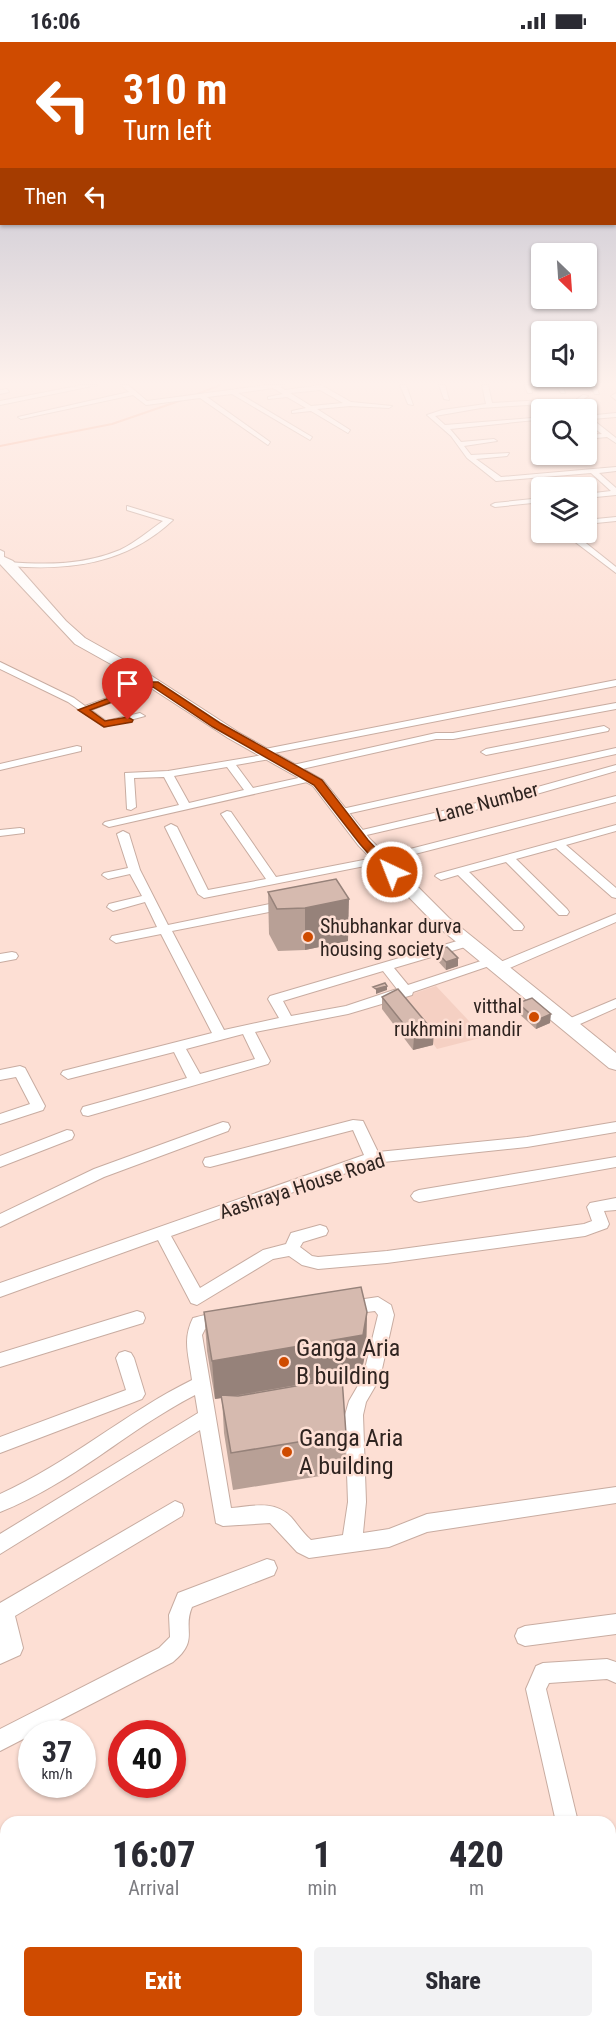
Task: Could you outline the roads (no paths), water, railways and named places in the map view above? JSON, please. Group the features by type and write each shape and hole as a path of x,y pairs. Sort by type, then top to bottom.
{"street":[{"path":"497,478 515,478"},
{"path":"600,478 616,492"},
{"path":"597,495 616,492"},
{"path":"495,505 530,502"},
{"path":"2,558 47,567 77,564 124,551 169,520 130,508"},
{"path":"597,521 616,519"},
{"path":"580,543 616,572"},
{"path":"2,558 61,624 81,641 154,684 216,725 312,778 329,794 380,860 442,922 616,1063"},
{"path":"0,665 58,693 107,725 140,716"},
{"path":"131,807 129,775 168,774 231,765 268,754 502,704 616,683"},
{"path":"83,710 154,684"},
{"path":"502,704 521,724"},
{"path":"293,768 436,735 453,736 616,706"},
{"path":"486,752 604,729 586,712"},
{"path":"0,766 77,749"},
{"path":"342,812 616,751"},
{"path":"231,765 251,793"},
{"name":"Lane Number","path":"358,834 505,800 616,768"},
{"path":"168,774 186,808"},
{"path":"109,824 312,778"},
{"path":"171,827 204,894 380,860 616,799"},
{"path":"227,814 274,882"},
{"path":"0,832 20,831"},
{"path":"441,876 557,843 614,831"},
{"path":"123,834 134,870 220,1036"},
{"path":"557,843 616,894"},
{"path":"508,857 563,912"},
{"path":"108,875 134,870"},
{"path":"461,871 518,927"},
{"path":"312,874 325,887"},
{"path":"113,907 148,898"},
{"path":"116,939 298,903"},
{"path":"68,1074 247,1029 348,1010 496,964 616,918"},
{"path":"288,1022 275,999 468,942"},
{"path":"386,965 407,992"},
{"path":"567,1025 616,1003"},
{"path":"88,1111 263,1061 247,1029"},
{"path":"178,1047 195,1079"},
{"path":"0,1075 20,1071 38,1106 0,1119"},
{"path":"210,1162 353,1125 358,1125 373,1158"},
{"path":"0,1221 99,1173 223,1127"},
{"name":"Aashraya House Road","path":"0,1290 373,1158 527,1142 616,1127"},
{"path":"0,1162 67,1135"},
{"path":"418,1196 616,1162"},
{"path":"161,1232 197,1298 269,1254 291,1249 308,1261 318,1263 573,1232 597,1228 600,1224 595,1207 616,1204"},
{"path":"291,1249 297,1237 320,1230"},
{"path":"331,1308 378,1304 385,1310 371,1378 358,1401 354,1415 357,1502 352,1544"},
{"path":"0,1360 136,1318"},
{"path":"239,1318 204,1321 195,1327 201,1384 223,1517 271,1514 278,1516 303,1546 309,1549 389,1538 427,1524 616,1495"},
{"path":"0,1445 136,1394 125,1358"},
{"path":"0,1503 52,1480 173,1396 201,1384"},
{"path":"0,1545 207,1417"},
{"path":"0,1653 13,1648 3,1612 176,1510"},
{"path":"0,1740 177,1648 182,1638 179,1613 185,1600 267,1568"},
{"path":"525,1636 616,1624"},
{"path":"566,1816 536,1689 538,1680 543,1673 607,1670 616,1673"}],"place":[{"name":"Shubhankar durva housing society","path":"308,937"},
{"name":"vitthal rukhmini mandir","path":"534,1017"},
{"name":"Ganga Aria B building","path":"284,1362"},
{"name":"Ganga Aria A building","path":"287,1452"}]}
